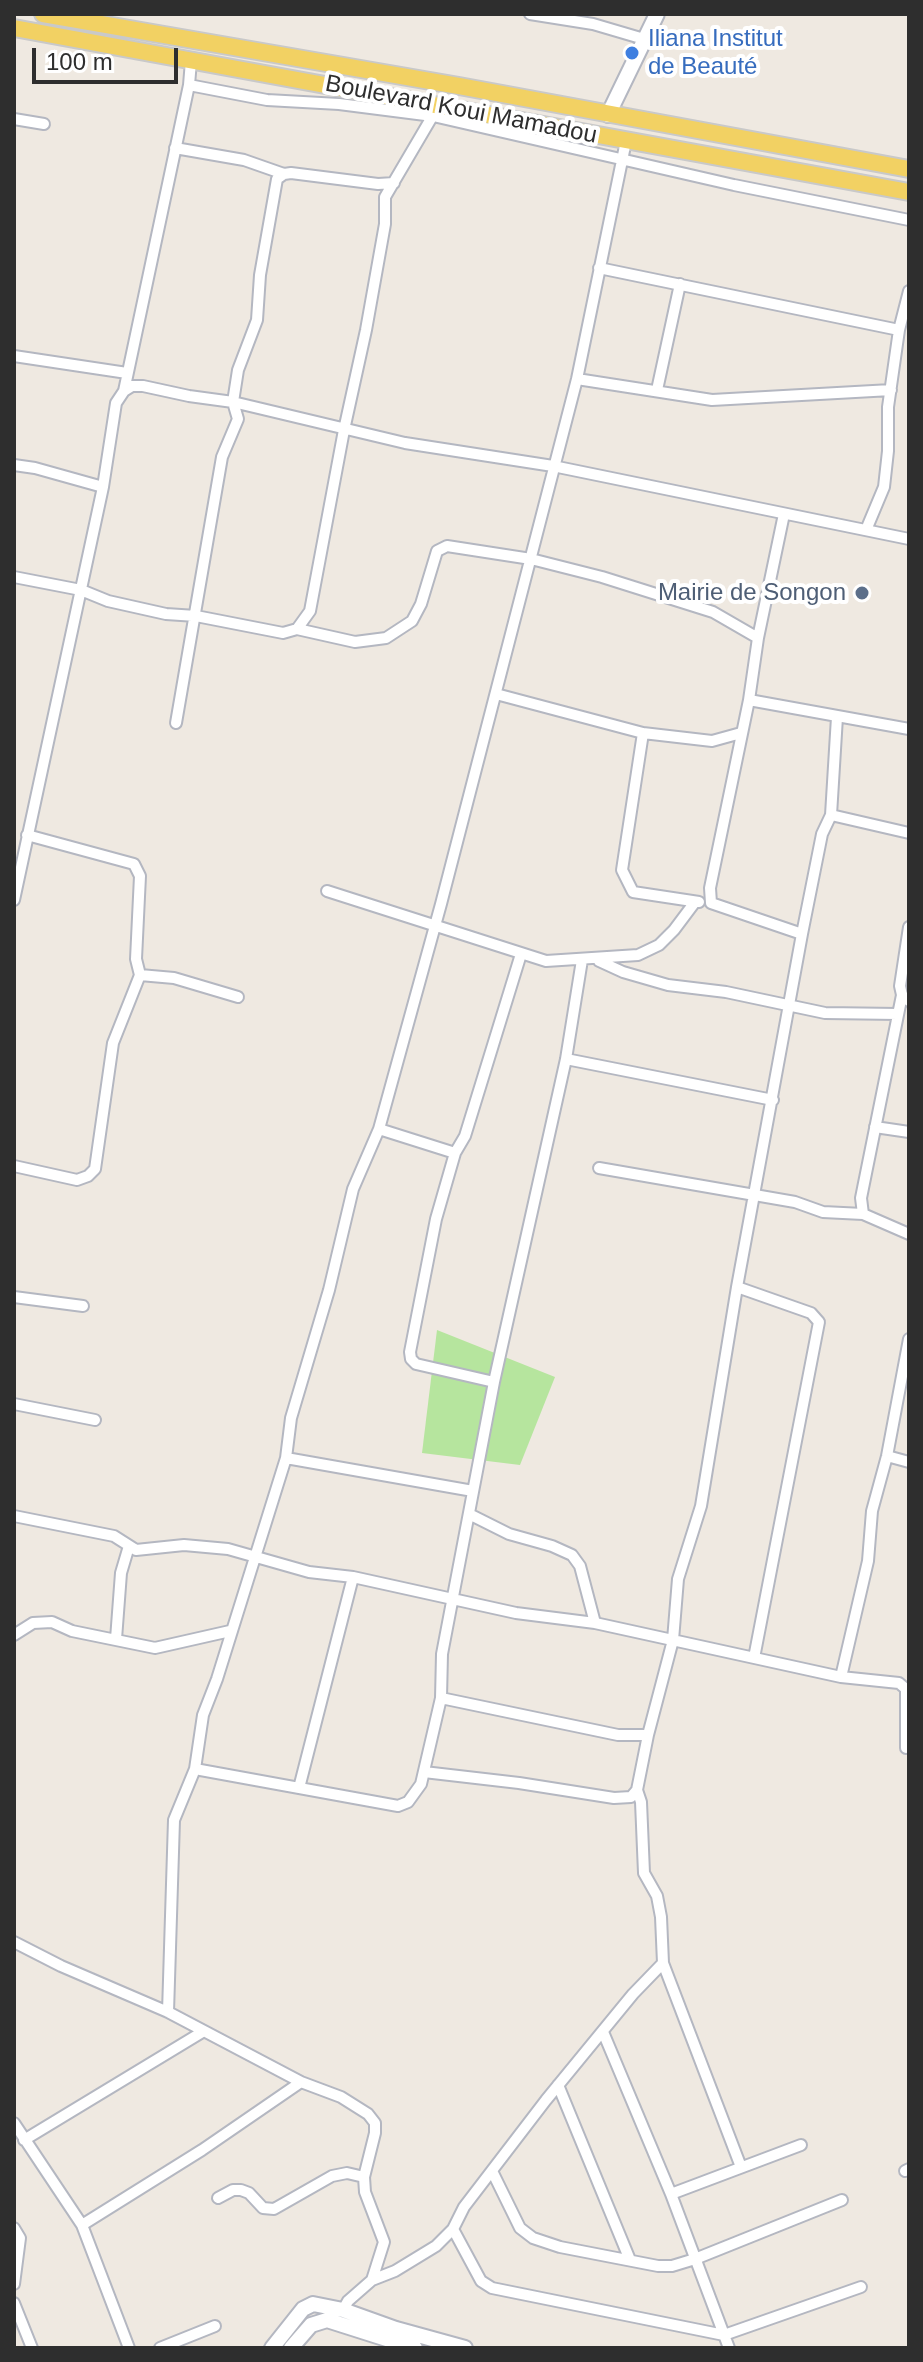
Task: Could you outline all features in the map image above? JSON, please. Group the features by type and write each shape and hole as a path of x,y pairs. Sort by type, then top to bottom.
{"main road":[{"name":"Boulevard Koui Mamadou","path":"43,14 909,169"},
{"name":"Boulevard Koui Mamadou","path":"14,28 436,110 909,192"},
{"path":"601,137 608,115"}],"street":[{"path":"530,14 579,18 644,39"},
{"path":"608,115 657,14"},
{"path":"14,900 18,855 27,835 81,590 103,487 116,403 124,391 189,85 191,61"},
{"path":"189,85 267,100 436,110 734,185 909,220"},
{"path":"297,629 310,611 366,330 385,224 385,197 436,110"},
{"path":"14,119 44,124"},
{"path":"168,2012 174,1820 195,1769 203,1715 286,1458 291,1418 329,1290 353,1189 379,1129 435,925 577,379 626,141"},
{"path":"175,148 244,160 284,174 394,183"},
{"path":"176,723 222,457 238,419 233,402 238,370 257,320 260,275 274,187 277,179 284,174"},
{"path":"599,268 899,330"},
{"path":"657,390 680,284"},
{"path":"866,530 884,487 888,407 899,330 909,291"},
{"path":"14,356 127,373"},
{"path":"577,379 712,400 891,390"},
{"path":"124,391 132,386 143,386 233,402 405,443 553,466 909,539"},
{"path":"14,465 103,487"},
{"path":"711,903 710,888 784,514"},
{"path":"14,577 81,590 121,605 166,614 196,616 283,633 297,629 355,642 386,638 412,621 421,604 437,551 447,546 531,559 602,577 713,612 758,638"},
{"path":"496,694 643,733 712,741 741,733"},
{"path":"749,700 909,729"},
{"path":"424,1772 614,1798 631,1797 637,1790 673,1640 678,1579 701,1506 737,1287 802,934 822,834 831,815 837,717"},
{"path":"643,733 622,870 633,892 711,903 802,934"},
{"path":"831,815 909,833"},
{"path":"14,1166 77,1180 95,1169 113,1043 140,975 136,959 140,876 134,864 27,835"},
{"path":"327,891 546,961 638,955 659,945 695,902"},
{"path":"863,1214 861,1198 875,1127 898,1014 906,998 900,986 909,927"},
{"path":"494,1382 416,1364 410,1352 436,1219 521,954"},
{"path":"596,959 623,972 668,985 726,992 825,1013 898,1014"},
{"path":"195,1769 398,1806 408,1802 421,1784 441,1698 442,1654 494,1382 566,1059 582,960"},
{"path":"140,975 174,978 238,997"},
{"path":"566,1059 773,1100"},
{"path":"875,1127 909,1132"},
{"path":"379,1129 455,1153"},
{"path":"599,1168 795,1202 823,1212 863,1214 909,1234"},
{"path":"737,1287 811,1313 819,1322 754,1658"},
{"path":"14,1297 83,1306"},
{"path":"841,1677 868,1561 872,1511 887,1456 909,1339"},
{"path":"14,1404 95,1420"},
{"path":"887,1456 909,1462"},
{"path":"286,1458 473,1491"},
{"path":"469,1514 509,1534 572,1555 580,1566 595,1623"},
{"path":"14,1516 114,1536 136,1550 184,1545 228,1549 309,1572 353,1577 516,1613 595,1623 841,1677 899,1683 906,1689 908,1750"},
{"path":"116,1639 121,1573 129,1546"},
{"path":"299,1788 353,1577"},
{"path":"14,1635 33,1623 52,1622 72,1631 155,1648 230,1631"},
{"path":"441,1698 618,1735 648,1735"},
{"path":"637,1790 641,1802 644,1873 657,1896 663,1963 741,2167"},
{"path":"14,1942 61,1966 168,2012 301,2082 341,2097 368,2114 375,2123 375,2133 364,2177 365,2192 384,2242 372,2280"},
{"path":"343,2310 348,2301 372,2280 395,2271 436,2246 453,2229 464,2207 558,2085 633,1994 663,1963"},
{"path":"24,2140 204,2031"},
{"path":"603,2032 671,2194 729,2348"},
{"path":"82,2225 202,2150 301,2082"},
{"path":"558,2085 630,2260"},
{"path":"14,2123 82,2225 129,2348"},
{"path":"671,2194 801,2145"},
{"path":"492,2171 520,2228 533,2238 560,2247 672,2266 842,2200"},
{"path":"218,2198 233,2190 241,2190 249,2193 263,2208 274,2209 332,2176 347,2173 364,2177"},
{"path":"14,2228 20,2238 14,2284"},
{"path":"453,2229 481,2281 492,2288 724,2335 861,2287"},
{"path":"14,2303 32,2348"},
{"path":"272,2348 303,2309 313,2304 343,2310 465,2348"},
{"path":"291,2348 311,2325 327,2320 415,2348"},
{"path":"160,2348 215,2326"}],"green space":[{"path":"437,1330 555,1377 520,1465 422,1453"}],"place":[{"name":"Iliana Institut de Beauté","path":"632,53"},
{"name":"Mairie de Songon","path":"862,593"}]}
